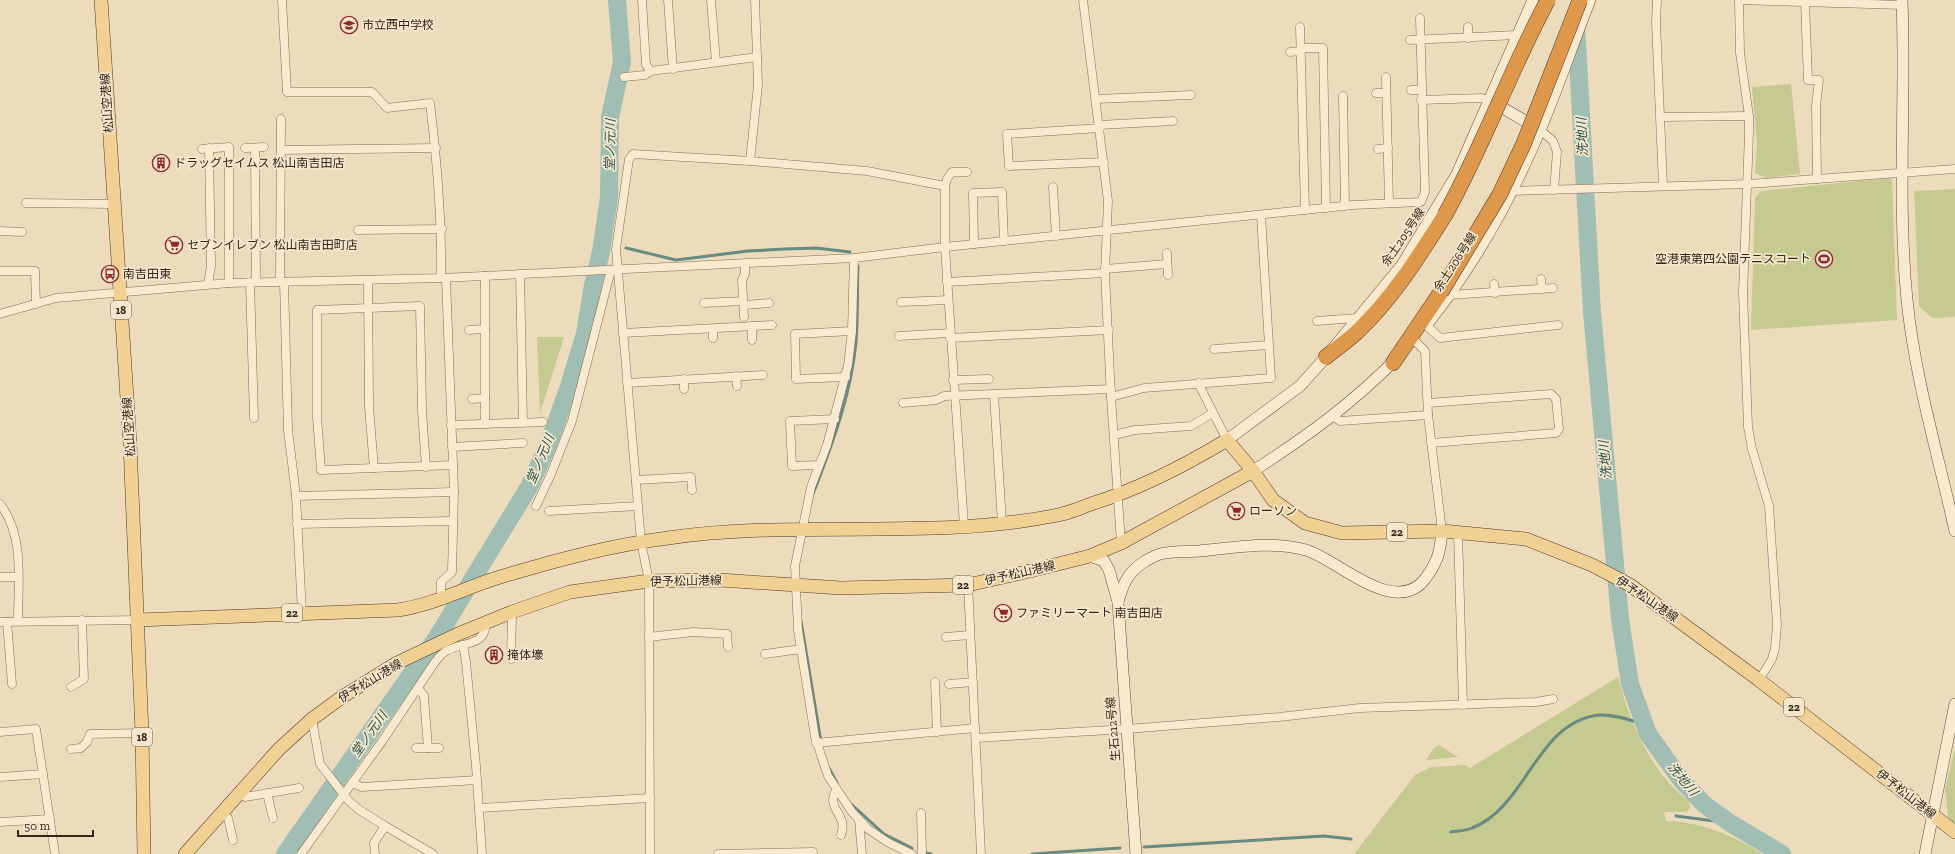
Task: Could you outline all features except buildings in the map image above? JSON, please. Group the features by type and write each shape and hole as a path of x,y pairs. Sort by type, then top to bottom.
{"highway":[{"path":"1326,357 1357,332 1388,298 1416,261 1445,215 1468,174 1534,26 1548,0"},
{"path":"1392,362 1445,294 1500,194 1524,143 1580,0"}],"main road":[{"name":"松山空港線","path":"101,0 130,444 142,733 144,854"},
{"name":"伊予松山港線","path":"1227,440 1253,471 1273,500 1305,523 1342,533 1442,531 1526,539 1599,568 1630,585 1759,680 1955,832"},
{"name":"22","path":"138,620 398,610 420,606 443,599 498,578 558,561 641,542 721,532 802,528 906,530 1002,523 1060,515 1119,495 1194,460 1227,440"},
{"name":"伊予松山港線","path":"185,854 279,749 312,719 349,692 397,663 461,639 486,623 512,612 570,592 649,581 720,580 841,588 968,585 1090,556 1121,543 1253,471"}],"street":[{"path":"282,0 287,92 372,92 388,108 430,103 436,148 442,229 443,278 454,492 452,521 454,561 452,572 441,582 443,599"},
{"path":"642,0 646,65 651,71"},
{"path":"668,0 673,70"},
{"path":"711,0 716,62"},
{"path":"750,161 758,85 754,0"},
{"path":"1083,0 1108,201 1105,271 1121,543"},
{"name":"余土205号線","path":"1227,440 1300,386 1326,357 1402,264 1457,174 1533,0"},
{"name":"余土206号線","path":"1253,471 1334,417 1377,379 1426,325 1445,294 1498,219 1540,130 1590,0"},
{"path":"1657,0 1656,23 1663,186"},
{"path":"1759,680 1772,659 1775,648 1777,625 1769,506 1752,448 1748,428 1743,293 1748,184 1749,116 1740,53 1739,0 1902,2 1902,236 1913,346 1927,417 1955,531"},
{"path":"1805,2 1808,80 1819,80 1816,106 1816,179"},
{"path":"0,314 56,298 208,284 443,278 854,258 945,247 1345,206 1421,202 1425,192 1420,18"},
{"path":"1300,27 1305,210"},
{"path":"1468,27 1468,38"},
{"path":"1410,40 1517,35"},
{"path":"1290,52 1323,48 1326,208"},
{"path":"624,77 645,75 651,71 673,70 716,62 757,57"},
{"path":"1386,77 1389,203"},
{"path":"1411,90 1421,90"},
{"path":"1376,93 1386,93"},
{"path":"1096,99 1189,95 1186,104"},
{"path":"1343,96 1345,206"},
{"path":"1422,100 1482,98 1489,100 1540,130 1553,141 1557,152 1554,190"},
{"path":"1293,107 1302,106"},
{"path":"1661,117 1749,116"},
{"path":"281,119 282,282 288,430 296,496 302,613"},
{"path":"1104,162 1009,166 1007,134 1172,121"},
{"path":"208,284 211,266 206,242 206,148 229,147 229,283"},
{"path":"245,148 264,148"},
{"path":"254,418 253,282 255,148"},
{"path":"281,150 436,148"},
{"path":"1378,149 1388,148"},
{"path":"536,506 551,474 572,421 612,270 629,159 633,154 750,161 867,171 945,186"},
{"path":"1295,166 1304,166"},
{"path":"1511,191 1748,184 1955,169"},
{"path":"964,526 945,247 945,186 947,179 952,172 967,172"},
{"path":"1053,187 1056,236"},
{"path":"974,244 973,193 1002,192 1004,241"},
{"path":"26,203 114,204"},
{"path":"903,403 954,396 1111,393 1144,388 1271,378 1261,215"},
{"path":"358,230 442,229"},
{"path":"0,231 22,232"},
{"path":"1167,253 1168,274"},
{"path":"854,258 852,331 846,377 835,419 811,487 794,572 801,649 828,776 836,790 859,820 895,850 912,854"},
{"path":"744,317 742,280 746,274 745,263"},
{"path":"947,282 1105,271 1167,264"},
{"path":"0,270 35,271 36,304"},
{"path":"612,270 623,334 641,542 649,581 650,854"},
{"path":"520,274 523,423"},
{"path":"484,276 486,424"},
{"path":"1542,279 1542,289"},
{"path":"368,280 369,407 374,468"},
{"path":"1494,284 1495,293"},
{"path":"1445,294 1495,293 1553,288"},
{"path":"901,302 948,300"},
{"path":"704,303 769,303"},
{"path":"426,467 422,411 420,306 317,310 318,424 321,470 374,468 426,467 453,466"},
{"path":"1317,321 1358,318"},
{"path":"623,334 772,325"},
{"path":"1426,325 1440,338 1558,326"},
{"path":"752,326 752,340"},
{"path":"713,328 713,338"},
{"path":"469,330 485,329"},
{"path":"898,336 1108,330"},
{"path":"672,331 672,340"},
{"path":"846,377 796,379 795,334 852,331"},
{"path":"1118,602 1122,586 1130,572 1160,554 1256,546 1281,546 1305,550 1325,558 1362,581 1384,590 1404,592 1421,583 1436,563 1440,552 1442,531 1428,416 1425,351 1414,340"},
{"path":"1214,349 1268,345"},
{"path":"628,383 763,375"},
{"path":"736,376 737,386"},
{"path":"684,379 684,389"},
{"path":"953,380 989,379"},
{"path":"1198,383 1227,440"},
{"path":"912,393 912,402"},
{"path":"1428,403 1552,394 1556,399 1559,429 1556,433 1431,443"},
{"path":"994,395 1002,523"},
{"path":"472,399 485,398"},
{"path":"1114,435 1135,430 1190,426 1214,413"},
{"path":"1334,417 1340,421 1428,416"},
{"path":"819,465 792,466 790,421 835,419"},
{"path":"451,425 543,422"},
{"path":"452,447 523,443"},
{"path":"636,480 691,477 692,490"},
{"path":"296,496 454,492"},
{"path":"0,504 9,519 14,532 17,547 18,621"},
{"path":"549,511 638,506"},
{"path":"297,524 452,521"},
{"path":"1458,532 1463,705"},
{"path":"1090,556 1104,561 1109,570 1118,602"},
{"path":"0,577 18,577"},
{"path":"968,585 981,854"},
{"name":"生石212号線","path":"1118,602 1136,854"},
{"path":"511,660 512,612"},
{"path":"71,687 84,679 82,620"},
{"path":"12,684 3,622 138,620"},
{"path":"649,637 693,632 727,634 728,647"},
{"path":"946,637 970,635"},
{"path":"301,854 342,793 352,783 435,662 461,639 466,662 482,854"},
{"path":"765,654 801,649"},
{"path":"935,682 937,732"},
{"path":"949,684 973,682"},
{"path":"418,688 424,696 428,748"},
{"path":"976,738 1127,730 1279,717 1360,708 1536,702 1552,699"},
{"path":"1925,854 1955,704"},
{"path":"312,719 318,759 326,773 342,793 358,809 431,854"},
{"path":"820,743 975,728"},
{"path":"0,732 36,730 55,854"},
{"path":"71,749 81,748 87,742 90,734 142,733"},
{"path":"416,748 439,748"},
{"path":"0,777 43,774"},
{"path":"352,783 362,786 477,780"},
{"path":"239,792 245,797 299,788"},
{"path":"836,790 832,796 832,801 843,821 844,829 841,835"},
{"path":"267,793 273,818"},
{"path":"479,808 650,798"},
{"path":"222,812 228,818 233,840"},
{"path":"921,813 922,854"},
{"path":"0,822 50,819"},
{"path":"859,820 862,854"},
{"path":"375,854 374,843 385,826"},
{"path":"718,854 813,852 813,854"}],"green space":[{"path":"1791,84 1800,174 1766,178 1755,173 1757,143 1752,87"},
{"name":"空港東第四公園テニスコート","path":"1889,178 1892,179 1897,320 1751,330 1755,198 1761,191"},
{"path":"1955,189 1955,317 1932,318 1919,306 1914,191"},
{"path":"537,337 564,337 540,413"},
{"path":"1618,677 1635,728 1643,745 1663,776 1689,801 1690,808 1687,812 1664,812 1666,821 1691,824 1716,831 1741,841 1763,854 1354,854 1415,775 1431,767 1465,765 1470,768"},
{"path":"1439,745 1458,757 1426,760 1434,748"},
{"path":"1955,748 1955,824 1948,817 1945,790"}],"waterway":[{"name":"堂ノ元川","path":"285,854 436,639 529,487 549,443 585,334 593,285 601,252 609,197 610,117 622,62 617,0"},
{"name":"洗地川","path":"1576,25 1592,312 1620,619 1630,684 1648,734 1682,781 1705,805 1730,823 1782,854"},
{"path":"626,248 676,260 748,251 785,249 816,248 850,252"},
{"path":"813,494 840,420 850,381 856,342 858,266"},
{"path":"801,621 821,742"},
{"path":"1451,832 1470,829 1491,817 1520,785 1546,748 1560,733 1578,721 1599,715 1610,715 1644,724"},
{"path":"829,768 837,783"},
{"path":"851,804 884,834 912,848"},
{"path":"1676,816 1730,823"},
{"path":"1144,847 1324,836 1351,839"},
{"path":"1032,854 1120,848"},
{"path":"926,853 931,854"}],"place":[{"name":"市立西中学校","path":"349,25"},
{"name":"ドラッグセイムス 松山南吉田店","path":"161,163"},
{"name":"セブンイレブン 松山南吉田町店","path":"174,245"},
{"name":"空港東第四公園テニスコート","path":"1824,259"},
{"name":"南吉田東","path":"110,274"},
{"name":"ローソン","path":"1236,511"},
{"name":"ファミリーマート 南吉田店","path":"1003,613"},
{"name":"掩体壕","path":"494,655"}]}
